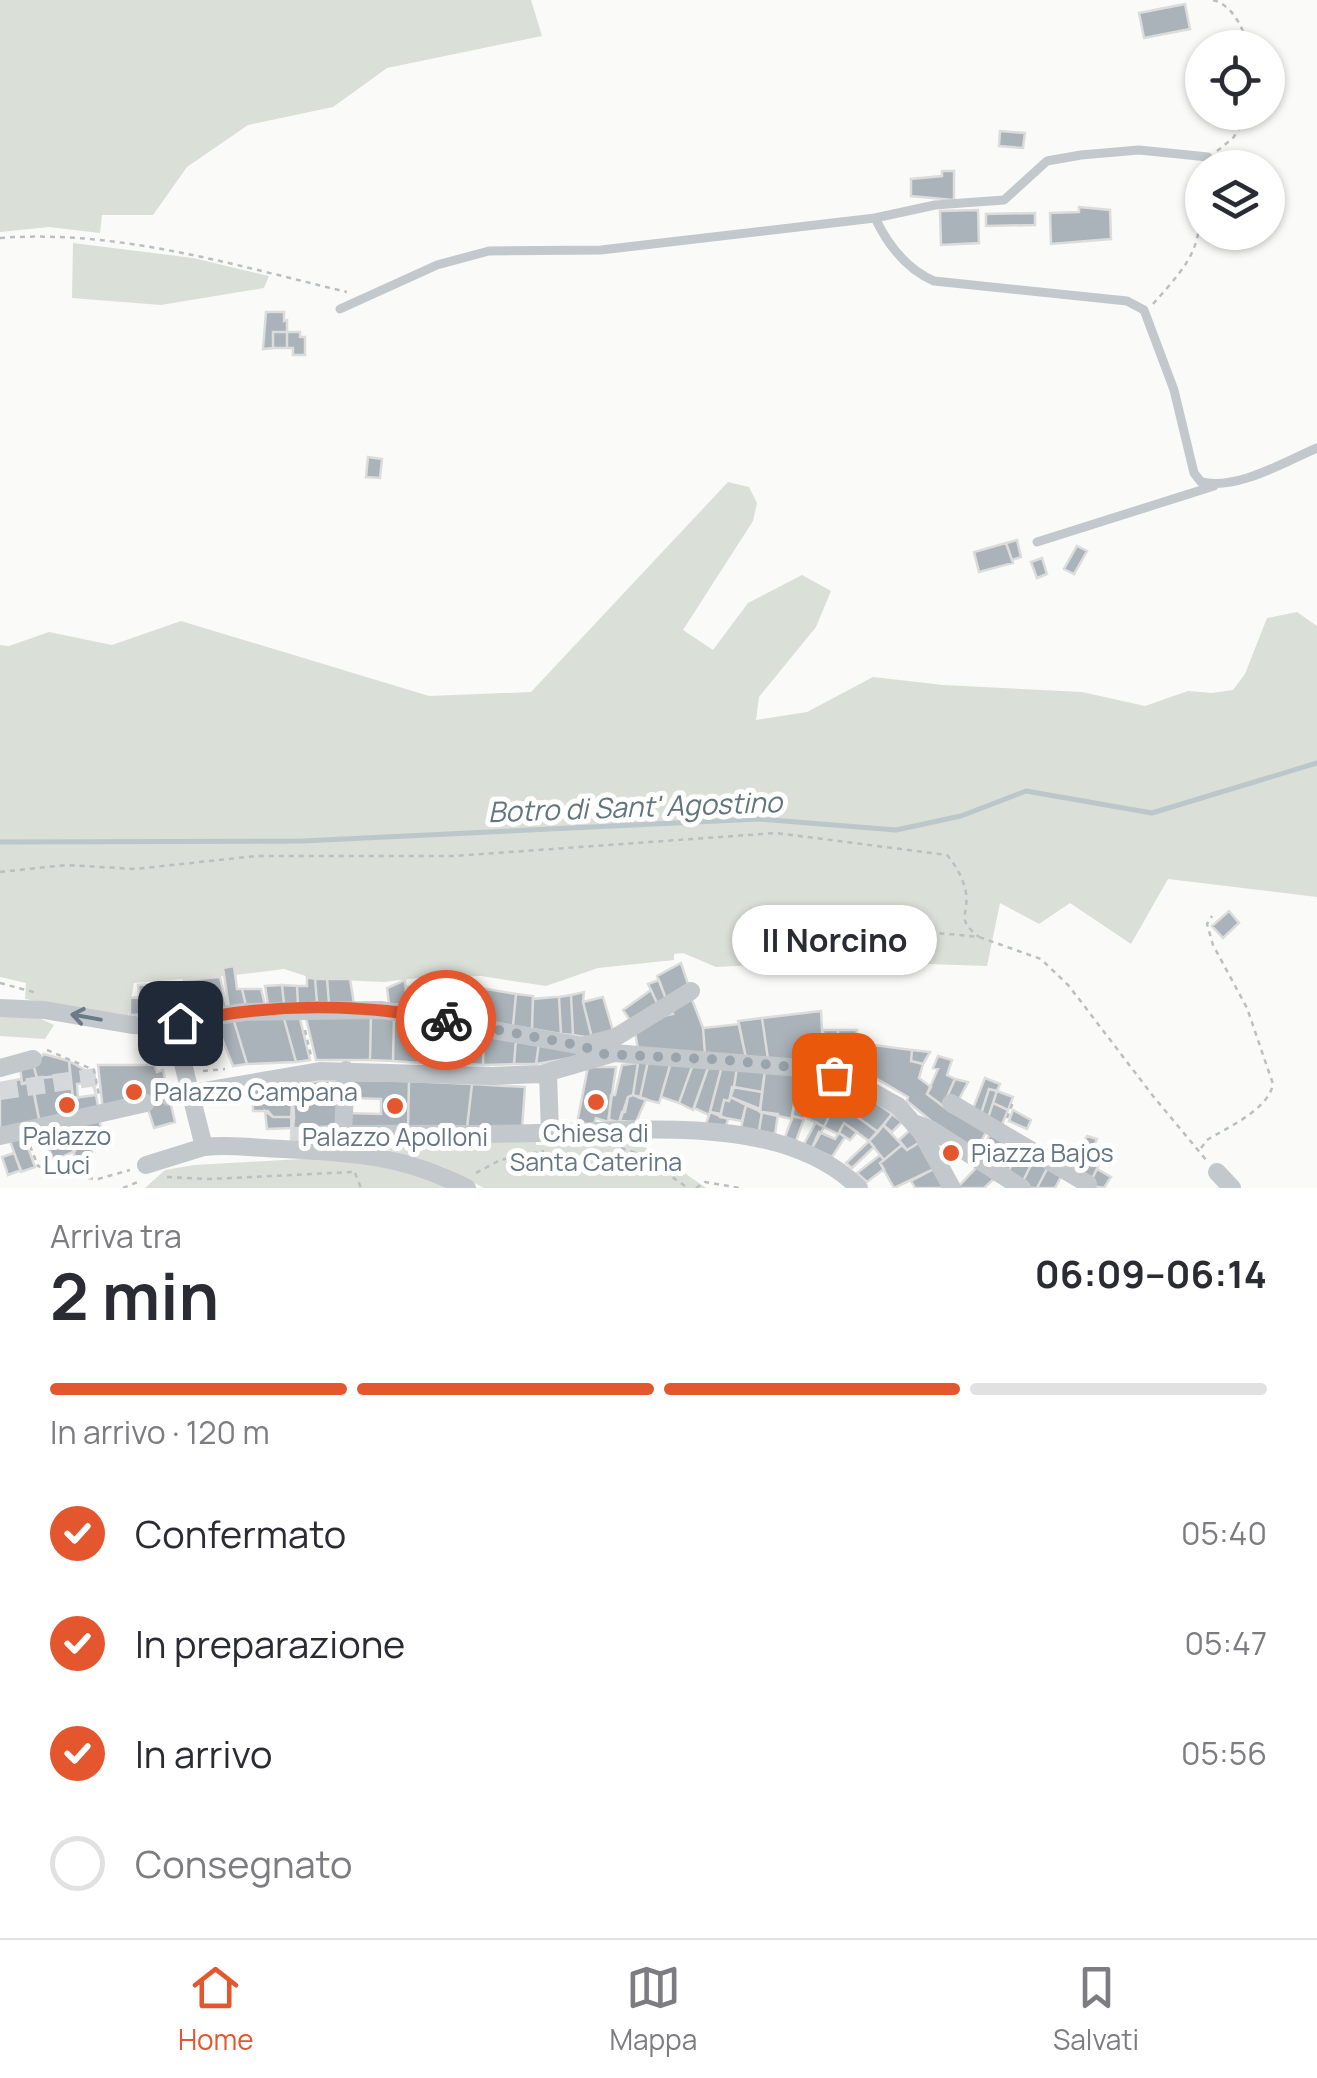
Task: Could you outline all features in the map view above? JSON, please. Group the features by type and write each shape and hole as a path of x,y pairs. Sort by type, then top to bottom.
{"street":[{"path":"582,1046 616,1037 691,991"},
{"path":"0,1008 44,1010 132,1025 300,1009 398,1011 582,1046 604,1054 660,1055 822,1072 871,1088 903,1110 916,1124 952,1188"},
{"path":"173,1024 204,1147"},
{"path":"169,1098 315,1072 502,1076 548,1073 604,1054"},
{"path":"0,1068 27,1063 33,1058"},
{"path":"346,1070 340,1134 550,1141 666,1132 759,1140 788,1146 830,1163 860,1188"},
{"path":"548,1073 550,1141"},
{"path":"0,1136 146,1102"},
{"path":"952,1103 1088,1184"},
{"path":"916,1124 932,1130 1022,1188"},
{"path":"974,1158 991,1128"},
{"path":"150,1170 204,1147 292,1136"},
{"path":"235,1144 378,1156 466,1187"},
{"path":"1218,1172 1232,1188"}],"lane":[{"path":"340,309 437,266 489,250 601,250 874,218 935,205 1004,200 1047,161 1139,150 1185,155"},
{"path":"874,218 914,272 934,280 1127,300 1144,310 1174,390 1194,473 1201,482 1216,486"},
{"path":"1037,542 1250,476 1317,448"}],"path":[{"path":"1213,0 1221,1 1242,30"},
{"path":"1217,150 1238,130"},
{"path":"0,238 48,234 194,255 364,296"},
{"path":"1144,310 1186,267 1195,250"},
{"path":"0,872 66,865 135,869 256,856 454,856 776,833 947,855 958,869 967,897 962,916 967,928 980,938"},
{"path":"851,917 917,931 980,938 1041,959 1068,986 1152,1096 1200,1150 1208,1140 1260,1105 1272,1092 1273,1084 1247,1008 1213,945 1207,924 1212,916"},
{"path":"300,1009 315,1072"},
{"path":"33,1058 46,1050 94,1070 102,1114"},
{"path":"198,1072 230,1069"},
{"path":"24,1131 41,1167"},
{"path":"466,1187 476,1173 550,1141"},
{"path":"612,1146 639,1154 688,1188"},
{"path":"88,1178 98,1180 150,1170"},
{"path":"123,1188 150,1170"},
{"path":"166,1177 209,1179 354,1172 361,1188"},
{"path":"696,1188 704,1182 740,1188"}],"shaded area":[{"path":"0,0 531,0 542,36 387,68 333,107 248,125 187,167 153,215 102,215 100,233 49,227 0,232"},
{"path":"73,243 193,258 269,276 264,288 161,305 72,298"},
{"path":"728,482 749,487 757,503 753,521 683,630 713,650 748,603 802,575 831,591 816,627 759,697 756,720 807,712 873,677 1082,692 1145,706 1188,691 1233,690 1245,674 1267,618 1297,612 1317,626 1317,897 1168,879 1131,944 1070,903 1039,924 1000,903 987,966 843,961 716,967 683,953 674,954 674,960 598,968 546,986 481,976 383,982 315,979 284,969 235,975 234,966 223,968 224,976 134,983 128,1016 25,999 26,983 0,977 0,645 9,646 49,632 112,645 181,621 429,696 531,692"},
{"path":"0,1016 39,1018 54,1025 45,1039 0,1036"},
{"path":"597,1136 598,1144 623,1145 624,1136 706,1188 484,1188 443,1167 376,1146 342,1144 342,1138 536,1141 536,1145 549,1145 550,1140"},
{"path":"337,1157 362,1160 456,1188 145,1188 165,1170 194,1165"}],"building":[{"path":"1185,4 1190,29 1144,38 1139,13"},
{"path":"1000,131 1025,133 1023,148 999,146"},
{"path":"942,171 954,171 954,200 911,196 911,179 942,176"},
{"path":"1079,207 1110,210 1111,239 1051,244 1050,213 1079,212"},
{"path":"978,210 979,243 941,245 940,211"},
{"path":"1035,213 1035,225 986,226 986,214"},
{"path":"266,312 284,312 287,332 273,332 273,348 263,349"},
{"path":"273,332 287,332 287,348 273,348"},
{"path":"287,332 300,332 300,337 305,337 305,355 293,355 293,348 287,348"},
{"path":"368,457 382,459 380,478 366,477"},
{"path":"1017,540 1021,557 1012,560 1006,543"},
{"path":"1006,543 1013,563 979,572 974,552"},
{"path":"1077,546 1087,551 1074,574 1064,569"},
{"path":"1042,558 1047,574 1037,578 1031,562"},
{"path":"1229,911 1239,923 1223,938 1212,926"},
{"path":"681,963 689,987 666,999 657,976"},
{"path":"234,966 237,989 242,989 246,1006 229,1008 223,968"},
{"path":"220,977 227,1008 202,1012 198,993 187,994 184,980"},
{"path":"307,977 315,979 317,1002 298,1005 297,986 307,986"},
{"path":"315,979 327,979 329,1003 317,1002"},
{"path":"327,979 350,979 354,1004 329,1003"},
{"path":"405,980 407,1005 389,1004 387,988"},
{"path":"659,980 666,999 658,1005 648,984"},
{"path":"439,982 448,983 446,1013 436,1011"},
{"path":"448,983 475,987 472,1018 446,1013"},
{"path":"152,984 153,997 139,998 138,985"},
{"path":"282,985 297,986 298,1005 284,1004"},
{"path":"282,985 284,1004 268,1005 265,986"},
{"path":"407,987 437,989 436,1011 407,1005"},
{"path":"475,987 516,994 513,1026 472,1018"},
{"path":"242,989 261,989 265,1005 246,1006"},
{"path":"651,990 658,1005 632,1023 623,1010"},
{"path":"584,992 592,1038 573,1035 571,995"},
{"path":"198,993 202,1012 130,1015 130,998"},
{"path":"516,994 533,996 532,1029 513,1026"},
{"path":"571,995 573,1035 561,1034 559,997"},
{"path":"559,997 561,1034 532,1029 533,999"},
{"path":"603,997 614,1034 592,1038 583,1002"},
{"path":"691,997 703,1028 705,1054 638,1049 635,1032 659,1017 673,1014 669,1007"},
{"path":"821,1011 824,1067 768,1059 762,1018"},
{"path":"305,1014 371,1014 370,1060 316,1060"},
{"path":"371,1014 394,1016 393,1061 370,1060"},
{"path":"283,1015 296,1062 247,1064 233,1018"},
{"path":"283,1015 299,1015 310,1060 296,1062"},
{"path":"394,1016 419,1022 418,1063 393,1061"},
{"path":"233,1018 247,1064 233,1066 215,1021"},
{"path":"762,1018 768,1059 746,1058 738,1021"},
{"path":"419,1022 451,1027 450,1063 418,1063"},
{"path":"739,1024 746,1058 705,1054 703,1028"},
{"path":"451,1027 484,1032 483,1065 450,1063"},
{"path":"823,1030 838,1030 837,1067 825,1064"},
{"path":"838,1030 857,1030 853,1071 837,1067"},
{"path":"484,1032 516,1039 514,1064 483,1065"},
{"path":"857,1037 866,1039 862,1075 853,1073"},
{"path":"516,1039 539,1043 536,1064 514,1064"},
{"path":"539,1043 578,1051 577,1057 536,1064"},
{"path":"866,1044 912,1050 911,1061 923,1064 919,1078 931,1087 927,1094 949,1111 987,1130 975,1153 907,1101 908,1097 862,1075"},
{"path":"912,1050 930,1052 923,1064 911,1061"},
{"path":"44,1054 69,1061 70,1075 37,1078 33,1064"},
{"path":"938,1056 952,1060 947,1075 955,1079 943,1106 927,1094 938,1069 933,1068"},
{"path":"69,1061 92,1074 96,1095 92,1082 77,1084 78,1098 73,1098"},
{"path":"648,1061 640,1098 633,1095 638,1063"},
{"path":"648,1061 671,1062 659,1103 640,1098"},
{"path":"671,1062 693,1064 679,1103 661,1097"},
{"path":"638,1063 633,1095 628,1097 625,1112 619,1122 609,1120 611,1095 615,1095 622,1065"},
{"path":"33,1064 37,1078 22,1084 20,1066"},
{"path":"693,1064 709,1065 693,1110 679,1103"},
{"name":"Palazzo Campana","path":"98,1065 154,1065 157,1072 163,1070 175,1122 154,1128 145,1100 103,1111"},
{"path":"709,1065 722,1066 709,1115 694,1108"},
{"path":"722,1066 737,1067 734,1087 729,1101 724,1100 721,1114 710,1112"},
{"name":"Chiesa di Santa Caterina","path":"588,1067 616,1067 608,1122 596,1118 594,1125 577,1123"},
{"path":"737,1067 765,1070 762,1092 734,1087"},
{"path":"765,1070 799,1074 792,1119 760,1112"},
{"path":"799,1074 817,1076 804,1119 792,1116"},
{"name":"Palazzo Luci","path":"70,1075 73,1098 96,1095 99,1112 40,1124 31,1079"},
{"path":"817,1076 861,1092 849,1111 811,1095"},
{"path":"985,1078 1000,1084 997,1091 989,1089 980,1117 972,1111"},
{"path":"21,1079 22,1084 32,1082 40,1124 0,1132 0,1083"},
{"path":"955,1079 968,1082 958,1101 947,1097"},
{"path":"344,1080 338,1142 291,1141 292,1083"},
{"name":"Palazzo Apolloni","path":"347,1080 409,1081 408,1130 346,1129 346,1113 381,1114 381,1099 347,1098"},
{"path":"409,1081 472,1084 467,1128 408,1130"},
{"path":"292,1083 294,1117 273,1117 268,1111 253,1111 252,1088"},
{"path":"472,1084 525,1087 522,1129 467,1128"},
{"path":"732,1087 762,1092 760,1109 730,1097"},
{"path":"989,1089 997,1091 987,1121 980,1117"},
{"path":"997,1091 1013,1097 1008,1110 993,1103"},
{"path":"861,1092 892,1114 878,1132 849,1111"},
{"path":"811,1095 835,1104 824,1127 805,1117"},
{"path":"628,1097 646,1099 636,1122 620,1121"},
{"path":"730,1097 746,1105 742,1121 720,1117 724,1100 729,1101"},
{"path":"993,1103 1008,1110 1001,1127 987,1121"},
{"path":"835,1104 878,1132 869,1141 844,1123 838,1134 824,1127"},
{"path":"746,1105 762,1112 759,1131 741,1128"},
{"path":"1013,1110 1031,1120 1027,1129 1009,1121"},
{"path":"265,1111 273,1117 294,1117 293,1128 267,1129"},
{"path":"710,1112 728,1119 726,1126 706,1124"},
{"path":"762,1112 778,1114 775,1134 759,1131"},
{"path":"892,1114 902,1122 892,1132 883,1125"},
{"path":"793,1116 804,1119 796,1141 785,1137"},
{"path":"99,1119 104,1140 90,1143 92,1152 77,1165 67,1126"},
{"path":"816,1122 824,1127 812,1148 804,1144"},
{"path":"844,1123 857,1132 850,1140 839,1133"},
{"path":"883,1125 902,1145 884,1160 869,1141"},
{"path":"67,1126 75,1151 54,1161 41,1132"},
{"path":"910,1130 920,1142 907,1150 899,1140"},
{"path":"819,1132 835,1139 839,1133 845,1137 832,1157 812,1148"},
{"path":"991,1132 1007,1141 994,1165 979,1156"},
{"path":"23,1134 35,1167 21,1172 9,1138"},
{"path":"1087,1136 1097,1139 1094,1146 1104,1154 1091,1181 1060,1161 1062,1154 1074,1160"},
{"path":"869,1141 874,1147 852,1168 846,1163"},
{"path":"1007,1141 1020,1149 1007,1174 994,1165"},
{"path":"920,1142 934,1169 894,1188 880,1163 902,1145 907,1150"},
{"path":"1020,1149 1035,1157 1022,1183 1007,1174"},
{"path":"14,1153 21,1170 8,1175 2,1157"},
{"path":"880,1155 884,1169 867,1182 857,1173"},
{"path":"1035,1157 1049,1165 1037,1188 1030,1188 1022,1183"},
{"path":"1049,1165 1063,1173 1055,1188 1037,1188"},
{"path":"978,1166 995,1178 984,1188 957,1188"},
{"path":"934,1169 944,1188 915,1188 911,1181"},
{"path":"1097,1169 1111,1177 1104,1188 1093,1186 1091,1181"}],"waterway":[{"name":"Botro di Sant' Agostino","path":"0,842 303,841 759,819 896,830 961,816 1026,791 1152,813 1317,763"}],"tunnel":[{"path":"0,1091 96,1077"},
{"path":"292,1136 338,1134"}],"way so far":[{"path":"446,1020 582,1046 604,1054 726,1060 834,1075"}],"place":[{"name":"Il Norcino","path":"834,1075"},
{"name":"Palazzo Campana","path":"134,1092"},
{"name":"Chiesa di Santa Caterina","path":"596,1102"},
{"name":"Palazzo Luci","path":"67,1105"},
{"name":"Palazzo Apolloni","path":"395,1106"},
{"name":"Piazza Bajos","path":"951,1153"}],"route":[{"path":"180,1023 226,1014 300,1009 398,1011 446,1020"}]}
